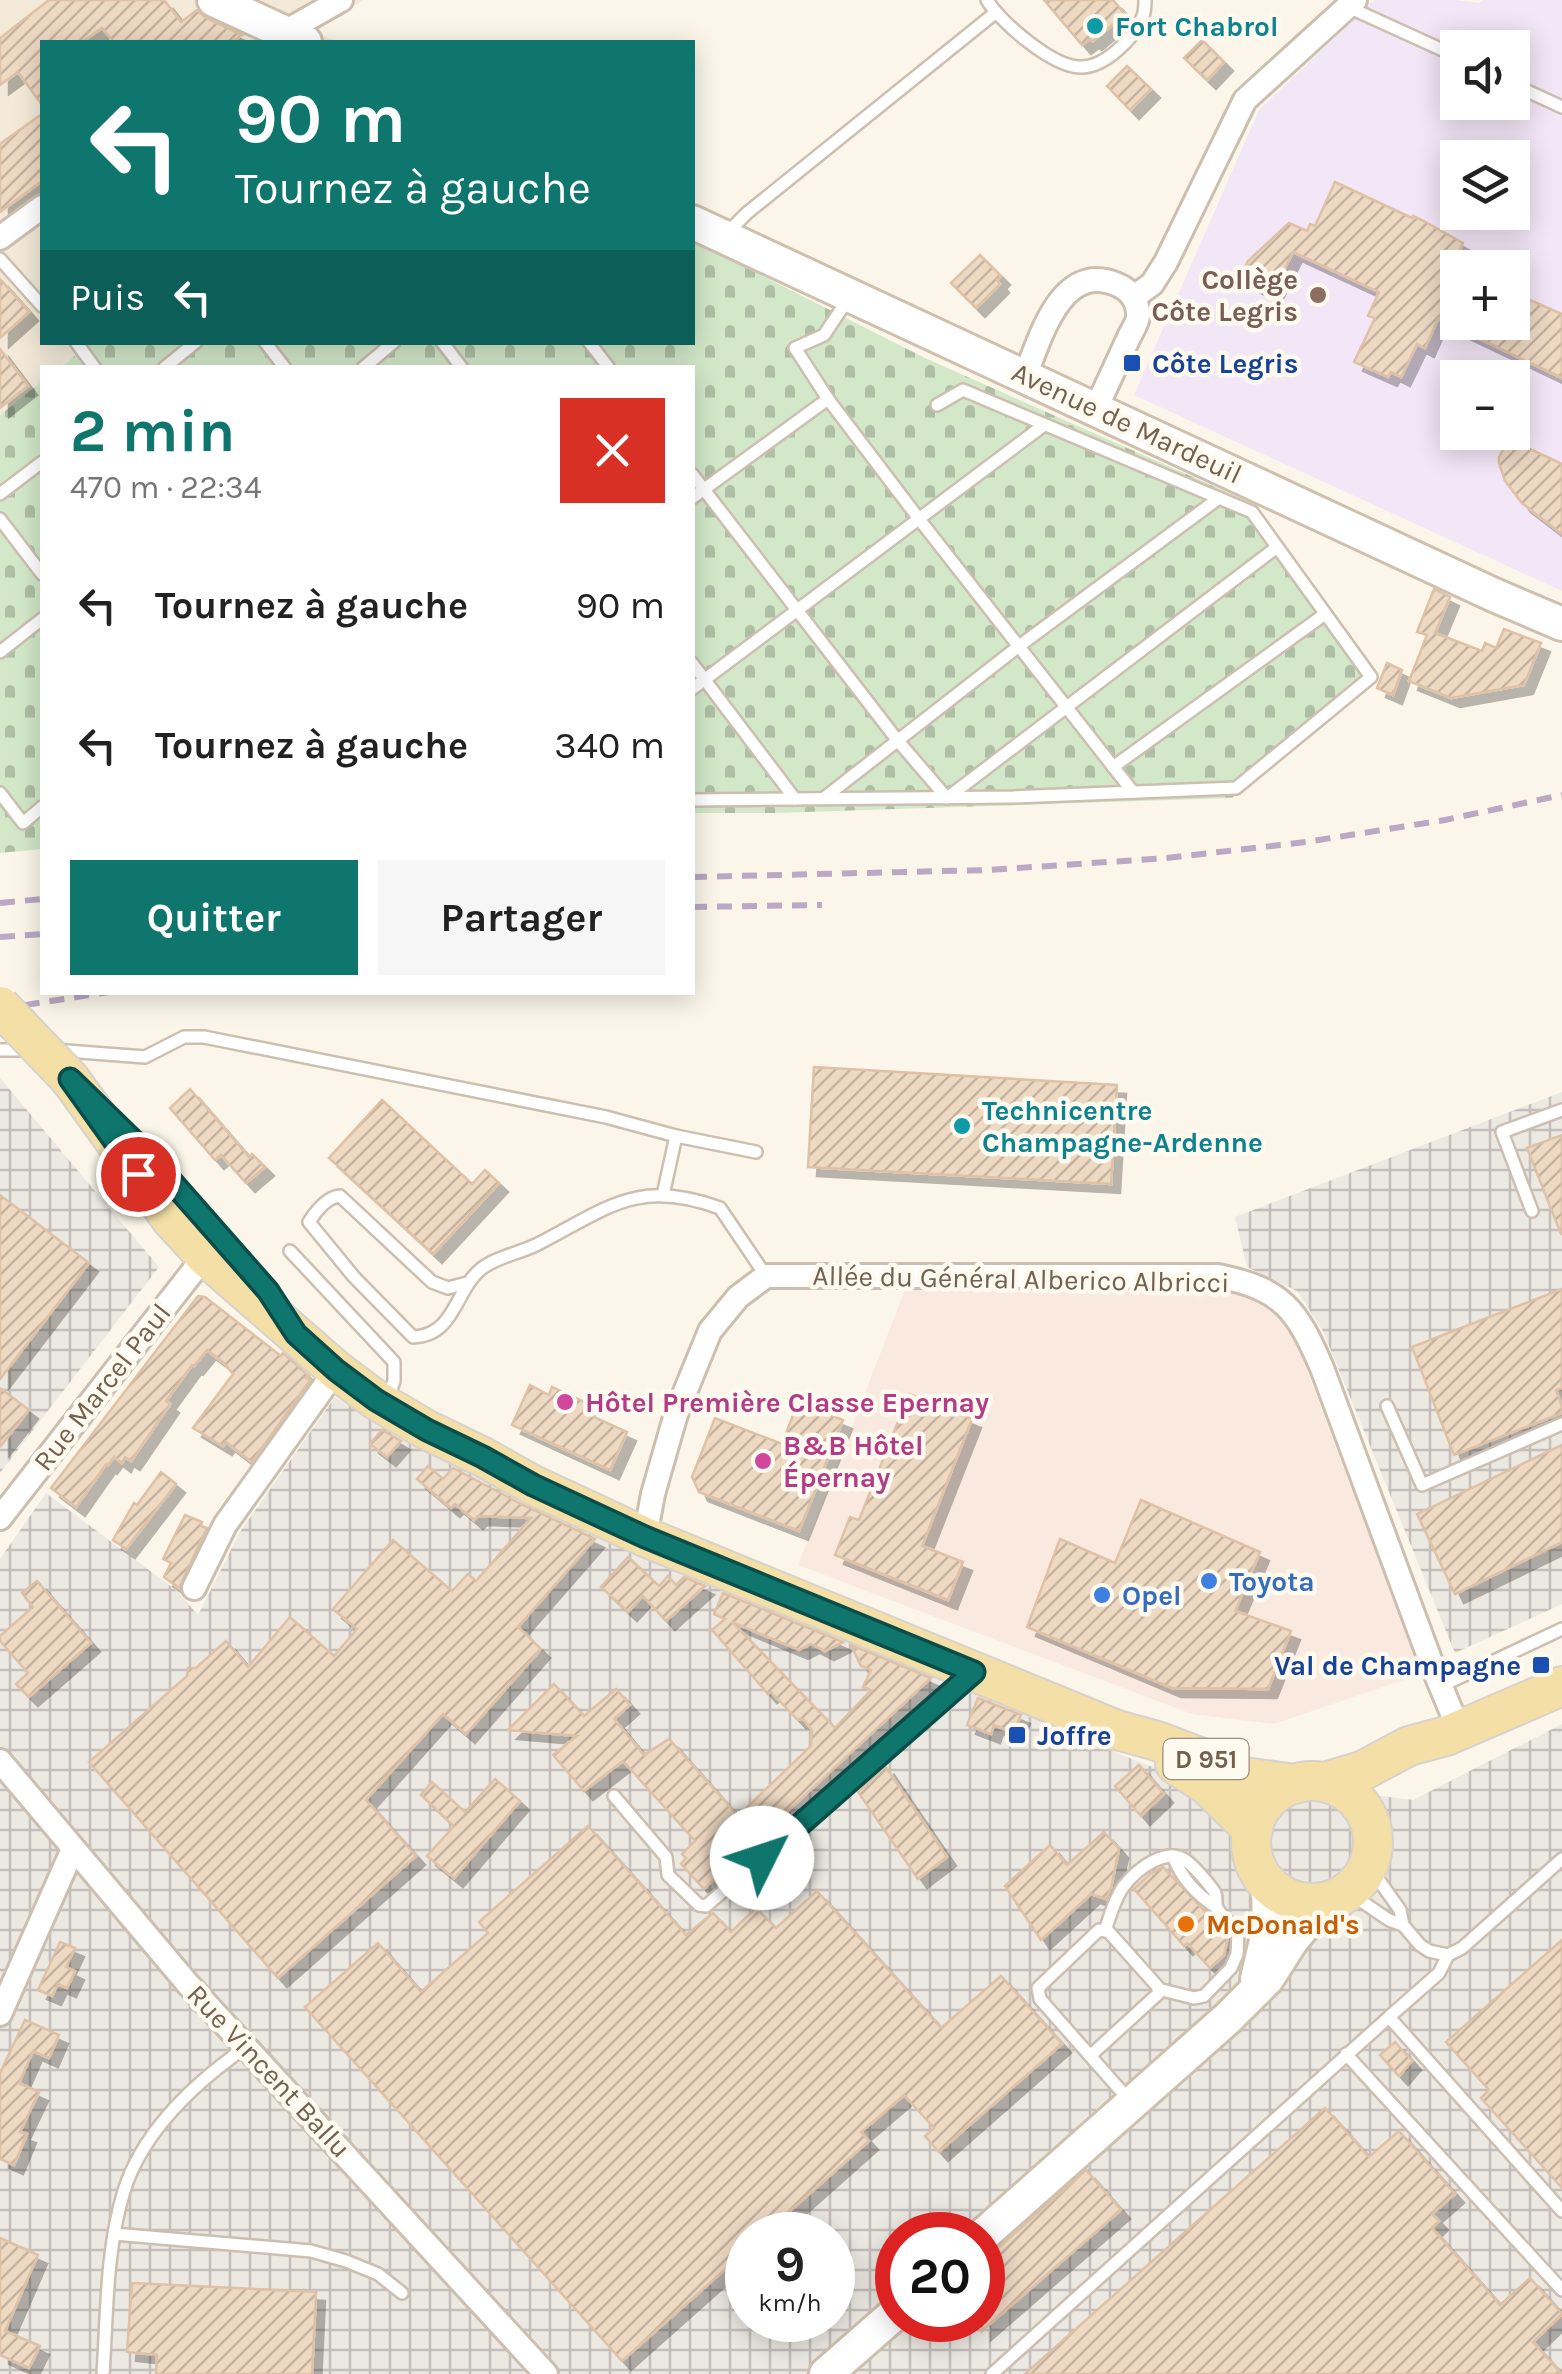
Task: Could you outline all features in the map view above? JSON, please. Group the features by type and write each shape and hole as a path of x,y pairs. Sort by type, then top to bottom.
{"main road":[{"name":"D 951","path":"0,1006 151,1158 268,1291 296,1334"},
{"name":"D 951","path":"70,1079 171,1219 204,1256 336,1370 386,1406 533,1485 645,1537 974,1672 1244,1777 1310,1783 1362,1771 1408,1746 1452,1733 1562,1686"},
{"name":"D 951","path":"1117,1730 1207,1785 1252,1830"},
{"name":"D 951","path":"1353,1873 1382,1799 1395,1778 1452,1733"},
{"path":"1310,1783 1342,1789 1366,1814 1353,1873 1303,1903 1284,1897 1268,1885 1257,1868 1252,1830 1258,1815 1280,1790 1310,1783"}],"street":[{"path":"214,0 286,39 341,0"},
{"path":"1134,297 1152,284 1166,262 1245,100 1350,3"},
{"path":"0,238 40,208"},
{"name":"Avenue de Mardeuil","path":"695,223 1562,624"},
{"path":"1025,376 1043,330 1062,297 1077,283 1098,280 1120,285 1134,297 1138,316 1096,408"},
{"name":"Rue Marcel Paul","path":"0,1518 204,1256"},
{"path":"645,1537 676,1414 710,1331 738,1297 766,1276"},
{"name":"Allée du Général Alberico Albricci","path":"766,1276 1218,1276 1265,1290 1305,1328 1322,1368 1441,1686 1452,1733"},
{"path":"194,1588 225,1525 336,1370"},
{"name":"Rue Vincent Ballu","path":"0,1761 188,1983 546,2374"},
{"path":"0,2014 74,1848"},
{"path":"1005,2216 1228,2018 1267,1979 1292,1940 1353,1873"},
{"path":"1252,1993 1268,1928 1268,1885"},
{"path":"826,2374 875,2331"}],"lane":[{"path":"987,0 994,12 1047,55 1076,68 1096,65 1123,46 1143,16 1145,0"},
{"path":"1350,3 1440,48"},
{"path":"724,236 747,213 994,12"},
{"path":"1530,93 1562,108"},
{"path":"0,259 40,304"},
{"path":"851,295 824,335 795,348 828,399 1133,792"},
{"path":"168,365 192,345"},
{"path":"267,345 283,365"},
{"path":"366,365 390,345"},
{"path":"444,345 460,365"},
{"path":"695,800 947,798 1236,788 1370,677 1252,512 963,390 937,405"},
{"path":"695,496 828,399"},
{"path":"695,688 1044,425"},
{"path":"0,494 40,464"},
{"path":"695,478 898,741 947,798"},
{"path":"824,798 1019,646 1219,498"},
{"path":"0,519 40,571"},
{"path":"947,798 1277,547"},
{"path":"1113,767 1325,614"},
{"path":"0,652 40,621"},
{"path":"695,667 794,799"},
{"path":"0,793 23,823 40,809"},
{"path":"0,1050 68,1050 145,1057 172,1041 193,1035 412,1076 756,1152"},
{"path":"1532,1211 1502,1132 1562,1110"},
{"path":"663,1195 676,1136"},
{"path":"468,1284 448,1288 432,1282 340,1196 332,1196 310,1222 354,1277 414,1337 436,1332 483,1267 535,1246 611,1206 641,1196 663,1195 720,1208 766,1276"},
{"path":"290,1251 394,1362 394,1380 386,1406"},
{"path":"1387,1406 1422,1485 1562,1424"},
{"path":"1441,1686 1562,1629"},
{"path":"614,1796 666,1857 668,1875 698,1905 706,1906 974,1672"},
{"path":"1105,1931 1124,1886 1151,1862 1173,1856 1178,1870 1238,1932 1231,1968 1204,1996 1194,1998 1158,1989 1108,1931 1105,1931 1099,1930 1038,1988 1040,1999 1131,2104"},
{"path":"992,2374 1439,1972 1448,1956 1562,1859"},
{"path":"1353,1873 1390,1920 1403,1925 1430,1951 1448,1956"},
{"path":"1353,1873 1400,1910 1403,1925"},
{"path":"1092,2056 1159,1994 1158,1989"},
{"path":"1388,2017 1562,2210"},
{"path":"103,2374 114,2234 124,2188 158,2127 186,2096 246,2047"},
{"path":"1346,2054 1562,2290"},
{"path":"114,2234 311,2251 378,2274 402,2293"}],"shaded area":[{"path":"0,0 364,0 310,30 333,40 40,40 40,345 88,345 63,365 40,365 40,383 0,415"},
{"name":"Collège Côte Legris","path":"1374,0 1562,0 1562,591 1134,395 1259,110"},
{"path":"0,1078 159,1267 0,1473"},
{"path":"1562,1092 1562,1604 1455,1653 1323,1331 1297,1291 1247,1267 1235,1217"},
{"path":"1228,1287 1269,1305 1295,1339 1421,1674 1274,1724 1192,1714 798,1565 905,1290"},
{"path":"335,1397 414,1441 676,1571 1149,1766 1413,1800 1562,1724 1562,2374 0,2374 0,1559 46,1493 177,1591 198,1615 240,1532"}],"green space":[{"path":"695,242 925,358 1256,505 1378,673 1232,798 695,813 695,365 64,365 87,345 695,345"},
{"path":"40,383 40,849 0,853 0,415"}],"building":[{"path":"49,0 164,0 181,22 197,10 242,35 235,40 112,40 102,28 85,40 40,40 40,102 18,72 0,85 0,38"},
{"name":"Fort Chabrol","path":"1044,0 1113,0 1125,14 1093,41 1082,45"},
{"path":"1202,40 1224,62 1207,80 1184,58"},
{"path":"1127,66 1151,89 1130,110 1107,86"},
{"path":"40,115 40,182 0,212 0,144"},
{"path":"1335,182 1422,220 1463,243 1460,250 1440,250 1440,320 1425,348 1417,344 1401,377 1391,372 1388,377 1354,362 1375,318 1368,316 1379,292 1293,252 1272,294 1240,278 1248,261 1289,223 1307,231 1310,224 1315,226"},
{"path":"980,255 1001,276 997,280 1000,284 976,308 951,283"},
{"path":"0,279 29,312 0,338"},
{"path":"1530,300 1562,314 1562,378 1482,340 1530,340"},
{"path":"0,349 28,386 0,408"},
{"path":"1530,449 1562,464 1562,534 1522,503 1505,481 1499,457 1503,450"},
{"path":"1434,589 1450,597 1435,633 1482,651 1485,643 1496,648 1504,629 1541,643 1524,685 1451,698 1409,681 1427,635 1417,632"},
{"path":"1387,663 1402,670 1393,695 1377,688"},
{"name":"Technicentre Champagne-Ardenne","path":"814,1067 1117,1085 1111,1184 808,1167"},
{"path":"190,1089 249,1157 252,1154 265,1167 246,1183 221,1155 215,1160 170,1108"},
{"path":"382,1100 472,1184 485,1170 499,1183 433,1254 329,1158"},
{"path":"1562,1135 1562,1234 1561,1234 1527,1148"},
{"path":"0,1195 89,1263 0,1379"},
{"path":"1562,1289 1562,1388 1556,1390 1562,1413 1454,1455 1412,1347"},
{"path":"198,1296 205,1297 281,1356 283,1353 310,1380 252,1462 226,1442 223,1446 193,1428 233,1374 207,1350 166,1401 170,1404 131,1461 125,1457 122,1463 114,1457 76,1507 51,1488"},
{"path":"530,1385 549,1395 552,1387 587,1403 583,1412 627,1432 610,1470 512,1425"},
{"path":"0,1388 29,1410 0,1447"},
{"path":"909,1394 972,1419 922,1546 963,1562 948,1600 835,1555 850,1517 859,1520"},
{"name":"B&B Hôtel Épernay","path":"798,1402 843,1420 799,1531 699,1492 692,1477 715,1418 782,1444"},
{"path":"382,1430 401,1441 387,1457 370,1444"},
{"path":"1562,1445 1562,1542 1455,1594 1417,1514"},
{"path":"428,1466 443,1479 453,1468 595,1539 518,1627 541,1649 466,1734 443,1714 366,1800 416,1856 278,1978 89,1762 187,1676 188,1668 196,1668 226,1641 248,1667 290,1617 334,1656 357,1629 333,1609 393,1540 452,1591 468,1574 476,1581 531,1518 478,1516 474,1520 455,1504 451,1508 417,1479"},
{"path":"161,1472 176,1484 126,1549 113,1540 134,1503 137,1505"},
{"path":"1141,1500 1260,1552 1235,1611 1291,1631 1268,1689 1172,1688 1027,1627 1060,1539 1115,1563"},
{"path":"185,1515 207,1528 179,1588 164,1577 171,1563 163,1559"},
{"path":"628,1557 659,1586 668,1576 676,1585 684,1577 705,1586 666,1621 643,1596 628,1612 601,1587"},
{"path":"37,1581 91,1643 29,1697 16,1684 28,1673 0,1641 0,1636 33,1607 22,1593"},
{"path":"723,1593 843,1642 825,1651 811,1644 799,1650 732,1622 835,1728 871,1690 863,1687 871,1670 861,1666 851,1645 931,1678 704,1889 681,1864 686,1858 682,1854 695,1841 623,1761 584,1791 553,1755 577,1736 508,1730 554,1684 584,1716 616,1689 630,1705 614,1719 644,1755 669,1739 738,1816 811,1746 812,1730 771,1692 768,1694 712,1630 725,1619 714,1614"},
{"path":"978,1698 1021,1715 1013,1733 994,1725 991,1734 967,1725"},
{"path":"1139,1765 1164,1794 1141,1816 1115,1786"},
{"path":"885,1766 947,1857 918,1879 858,1792"},
{"path":"495,1779 520,1801 454,1878 427,1856 454,1826 421,1795 432,1782 465,1812"},
{"path":"588,1826 686,1935 713,1913 731,1932 756,1908 776,1928 817,1891 941,2028 1001,1976 1062,2044 939,2152 925,2136 934,2128 904,2095 861,2132 869,2141 789,2212 725,2212 725,2269 622,2361 305,2007 378,1943 421,1992 488,1933 479,1922"},
{"path":"1104,1832 1119,1849 1106,1899 1091,1894 1041,1940 1005,1886 1050,1845 1067,1865"},
{"path":"1163,1867 1228,1936 1224,1955 1210,1968 1187,1943 1184,1946 1134,1889"},
{"path":"1562,1940 1562,2188 1481,2098 1489,2090 1446,2042"},
{"path":"60,1942 75,1948 66,1967 75,1971 67,1988 58,1984 52,1996 38,1990"},
{"path":"25,2020 59,2035 49,2058 33,2051 19,2083 39,2092 20,2132 27,2134 14,2165 0,2159 0,2073"},
{"path":"1395,2042 1412,2061 1399,2076 1380,2055"},
{"path":"1325,2108 1369,2157 1399,2131 1455,2194 1432,2214 1439,2221 1432,2228 1500,2305 1530,2278 1562,2314 1533,2342 1562,2374 1025,2374"},
{"path":"1086,2170 1121,2210 1005,2311 1005,2242"},
{"path":"0,2238 38,2255 5,2331 40,2346 29,2368 0,2355"},
{"path":"132,2283 316,2292 312,2374 156,2374 157,2355 127,2352"}],"railway":[{"path":"695,877 989,870 1167,858 1445,820 1562,795"},
{"path":"0,903 40,899"},
{"path":"695,907 822,905"},
{"path":"0,937 40,934"},
{"path":"0,1009 90,995"}],"place":[{"name":"Fort Chabrol","path":"1095,26"},
{"name":"Collège Côte Legris","path":"1318,295"},
{"name":"Côte Legris","path":"1132,363"},
{"name":"Technicentre Champagne-Ardenne","path":"962,1126"},
{"name":"Hôtel Première Classe Epernay","path":"565,1402"},
{"name":"B&B Hôtel Épernay","path":"763,1461"},
{"name":"Toyota","path":"1209,1581"},
{"name":"Opel","path":"1102,1595"},
{"name":"Val de Champagne","path":"1541,1665"},
{"name":"Joffre","path":"1017,1735"},
{"name":"McDonald's","path":"1186,1924"}],"route":[{"path":"138,1174 70,1079 151,1158 268,1291 296,1334 376,1400 533,1485 645,1537 974,1672 762,1858"}]}
